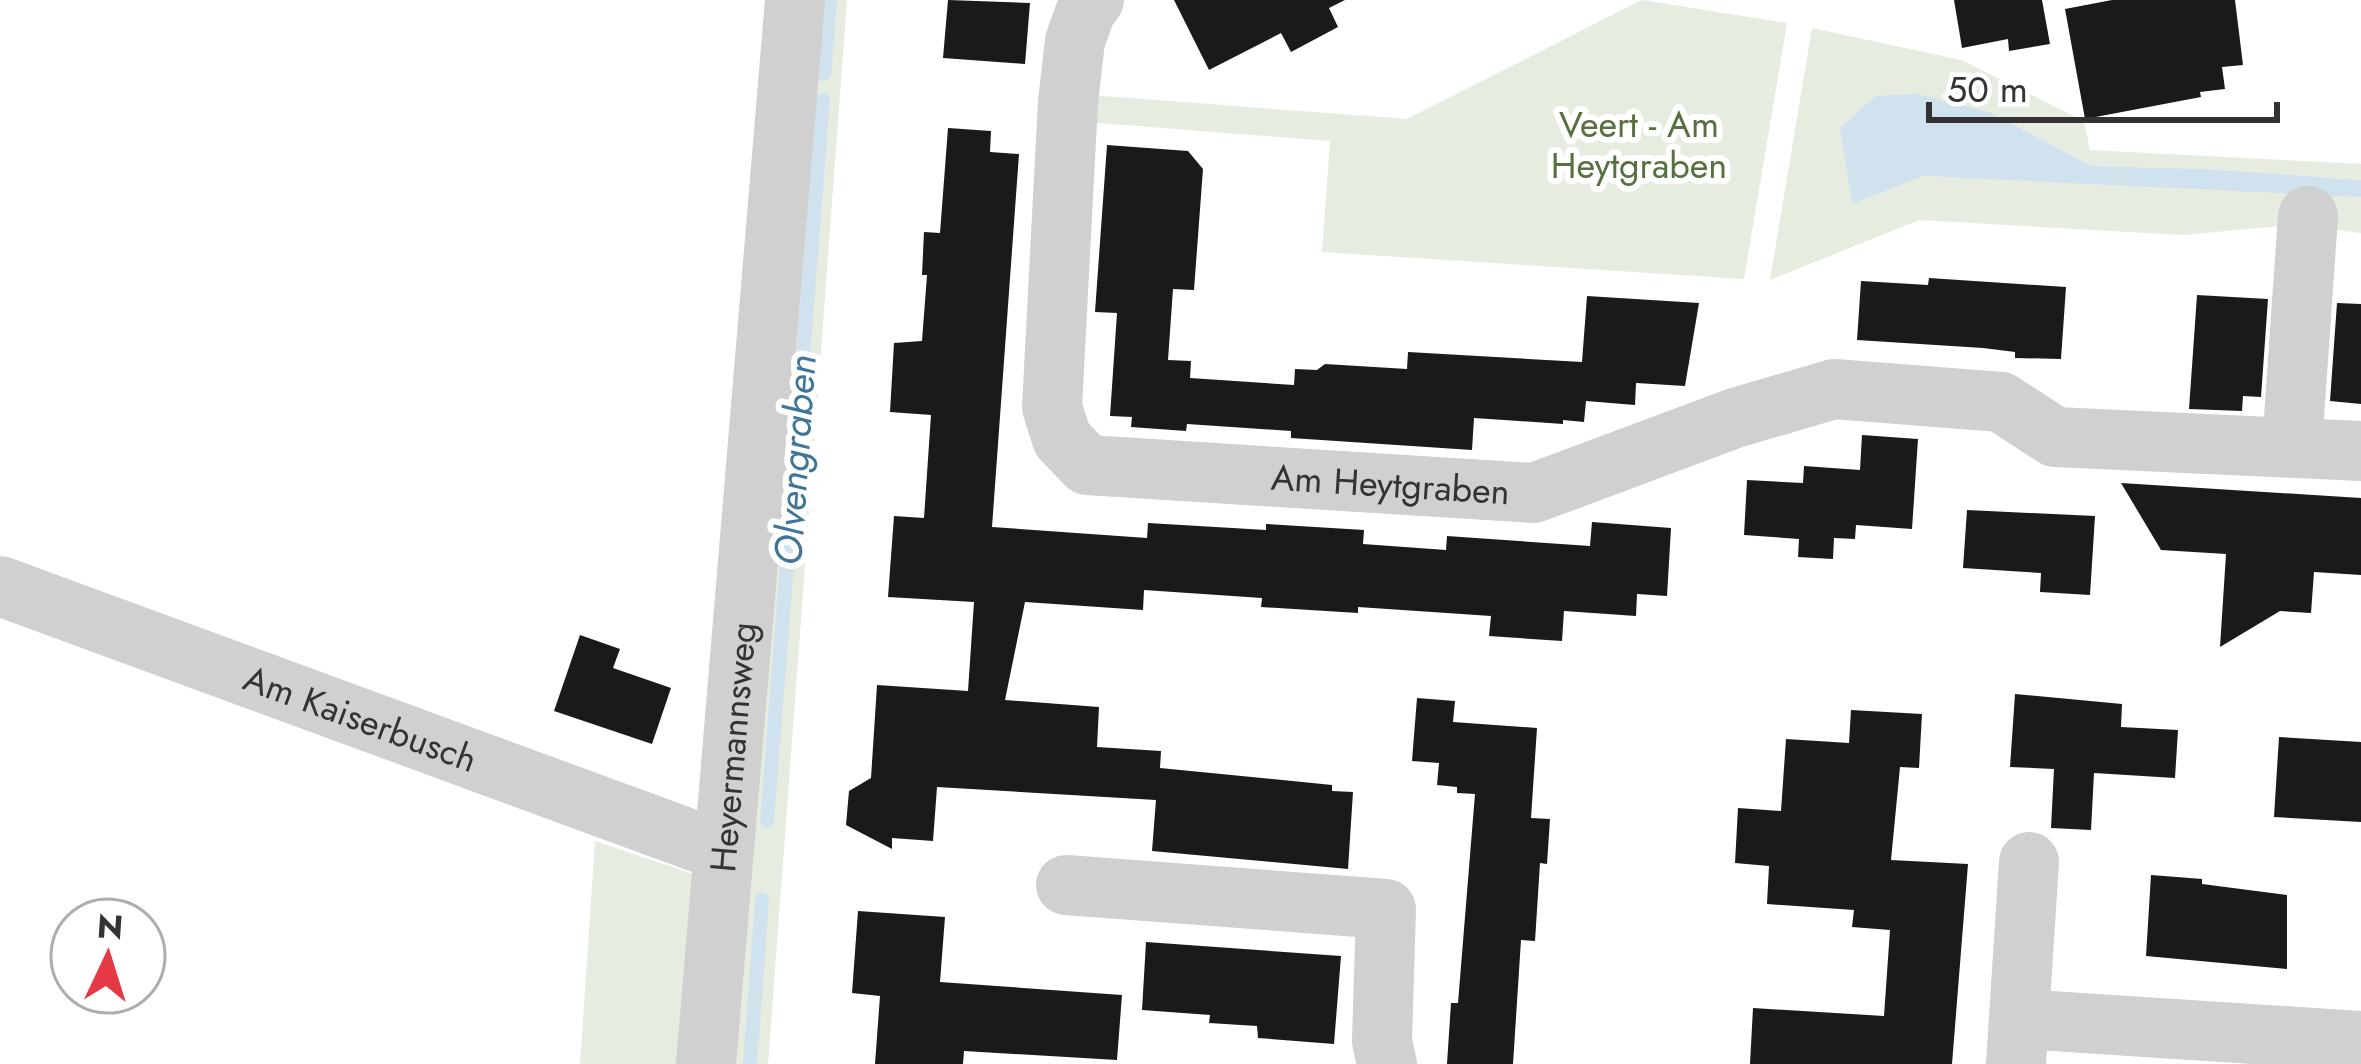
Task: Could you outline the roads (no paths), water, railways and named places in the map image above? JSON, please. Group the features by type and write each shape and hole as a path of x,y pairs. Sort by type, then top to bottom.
{"street":[{"name":"Heyermannsweg","path":"706,1064 795,0"},
{"name":"Am Heytgraben","path":"1094,0 1075,41 1068,102 1052,407 1062,439 1087,465 1534,494 1735,418 1834,389 2001,402 2055,436 2361,451"},
{"path":"2292,446 2308,216"},
{"name":"Am Kaiserbusch","path":"0,586 722,851"},
{"path":"2029,862 2018,1042 2361,1041"},
{"path":"1066,885 1386,909 1382,1041 1387,1064"}],"water":[{"path":"1918,94 1992,113 2091,166 2361,180 2361,197 1924,176 1852,204 1840,128 1876,96"}],"waterway":[{"name":"Olvengraben","path":"824,74 830,0"},
{"name":"Olvengraben","path":"767,821 823,100"},
{"name":"Olvengraben","path":"750,1064 762,900"}],"park label":[{"name":"Veert - Am Heytgraben","path":"1639,144"}]}
